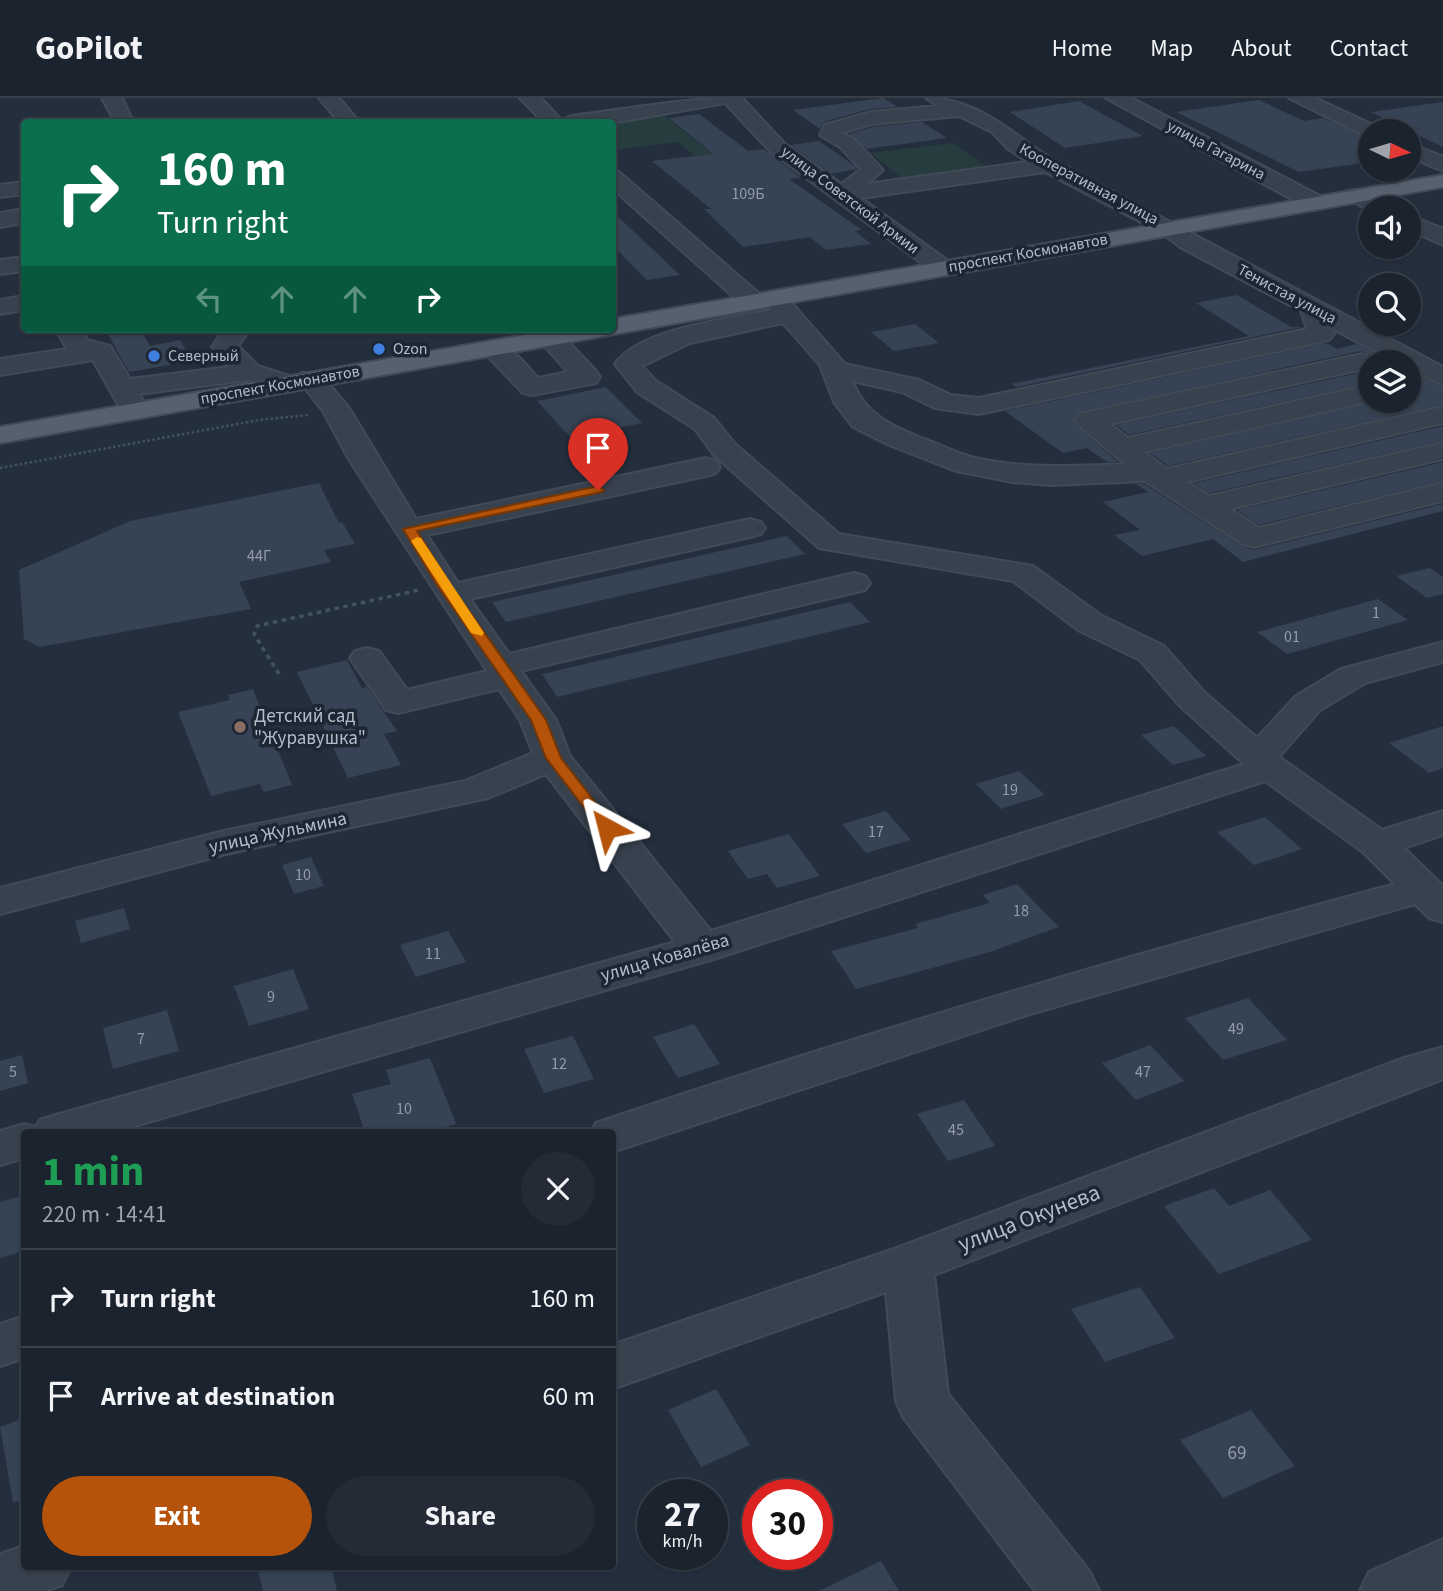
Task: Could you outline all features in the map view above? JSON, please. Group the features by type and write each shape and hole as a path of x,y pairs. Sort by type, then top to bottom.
{"main road":[{"name":"проспект Космонавтов","path":"616,326 772,305 943,268 1443,181"},
{"name":"проспект Космонавтов","path":"0,435 129,400 299,381 494,348 546,334"}],"street":[{"path":"112,98 122,119"},
{"path":"329,98 346,119"},
{"path":"530,98 550,119"},
{"path":"597,119 648,113 720,98"},
{"name":"улица Советской Армии","path":"731,98 778,148 943,268"},
{"name":"Кооперативная улица","path":"936,98 960,119 999,128 1014,144 1048,165 1170,228"},
{"name":"улица Гагарина","path":"1116,98 1316,203"},
{"path":"1299,98 1358,125"},
{"path":"824,138 832,129 871,118 960,119"},
{"path":"902,136 960,119"},
{"path":"824,138 873,170 840,194"},
{"path":"775,142 824,138 874,140"},
{"path":"1421,155 1443,165"},
{"path":"840,194 1048,165"},
{"path":"616,179 772,305 837,370 847,402 863,421 966,465 1051,476 1157,475 1443,415"},
{"path":"0,191 21,188"},
{"path":"0,220 21,216"},
{"name":"Тенистая улица","path":"1170,228 1188,242 1443,377"},
{"path":"1421,228 1443,238"},
{"path":"0,267 21,264"},
{"path":"0,307 21,304"},
{"path":"772,305 716,328 655,348 628,364 633,376 684,408 720,437 724,449 830,542 1022,573 1090,623 1152,653 1192,699 1264,763 1377,844 1433,899"},
{"path":"837,370 910,386 945,401 979,406 1321,334 1311,306"},
{"path":"71,333 76,345 101,351 129,400 249,372 299,381 335,408 364,461 447,589 538,720 553,758 702,948"},
{"path":"234,333 225,348 249,372"},
{"path":"494,348 532,387 587,377 546,334"},
{"path":"0,368 101,351"},
{"path":"1358,363 1089,420 1157,475 1254,538 1443,492"},
{"path":"1124,448 1358,396"},
{"path":"1205,506 1443,451"},
{"path":"410,529 706,467"},
{"path":"447,589 750,528"},
{"path":"367,658 398,704 503,672 854,583"},
{"path":"1264,763 1308,703 1353,676 1443,652"},
{"name":"улица Жульмина","path":"0,901 224,844 475,790 553,758"},
{"name":"улица Ковалёва","path":"67,1129 702,948 1264,763"},
{"path":"1377,844 1443,823"},
{"path":"616,1134 790,1072 1186,952 1433,899"},
{"name":"улица Окунева","path":"616,1366 908,1264 1417,1070 1443,1063"},
{"path":"0,1148 21,1142"},
{"path":"908,1264 922,1401 1070,1591"},
{"path":"0,1345 21,1338"},
{"path":"1390,1591 1443,1565"},
{"path":"0,1581 31,1570"}],"path":[{"path":"0,468 259,420 302,417 335,408"},
{"path":"278,674 254,634 257,626 447,589"}],"green space":[{"path":"665,116 741,177 723,179 678,142 616,150 616,123"},
{"path":"953,143 991,170 906,181 870,153"}],"building":[{"path":"883,98 898,107 870,109 824,122 820,129 793,110"},
{"path":"1259,100 1304,121 1323,118 1358,134 1358,164 1299,172 1176,112"},
{"path":"1079,101 1143,136 1065,148 1010,112"},
{"path":"1443,102 1443,147 1421,136 1421,119 1385,119 1371,112"},
{"path":"699,114 748,151 764,149 801,178 789,179 862,230 855,231 871,244 826,250 810,237 743,247 704,209 711,209 652,161 713,154 669,118"},
{"path":"922,122 947,138 867,149 848,134 872,127"},
{"path":"819,141 857,169 831,174 791,145"},
{"path":"616,215 680,275 647,280 616,249"},
{"path":"1237,295 1291,327 1302,327 1016,387 1011,384 1249,336 1196,303"},
{"path":"915,324 939,343 894,351 871,332"},
{"name":"Северный","path":"107,333 142,333 150,346 180,340 192,361 129,372"},
{"path":"1327,343 1337,349 1357,344 1368,350 1358,350 1077,413 1073,419 1077,427 1118,462 1107,462 1087,448 1063,453 1005,411"},
{"path":"1358,373 1358,386 1129,435 1116,425"},
{"path":"1421,377 1443,387 1443,405 1421,410"},
{"path":"606,387 642,423 571,438 537,401"},
{"path":"1358,405 1358,413 1407,413 1168,466 1150,453"},
{"path":"1443,426 1443,441 1209,493 1194,483"},
{"path":"1443,462 1443,481 1259,525 1237,510"},
{"path":"319,483 339,523 342,522 355,544 324,550 331,562 239,582 251,609 39,647 24,639 19,570 130,521"},
{"path":"1136,484 1144,484 1242,546 1253,550 1443,504 1443,511 1243,562 1213,539 1142,556 1114,535 1140,530 1103,502 1148,492"},
{"path":"787,536 805,554 506,622 492,602"},
{"path":"1430,568 1443,577 1443,594 1427,598 1396,576"},
{"path":"1378,599 1408,620 1287,654 1257,632"},
{"path":"850,602 870,622 557,697 542,674"},
{"path":"347,660 362,688 367,687 397,731 384,734 401,765 348,778 297,672"},
{"path":"253,689 292,785 264,792 260,784 211,796 178,712 230,700 228,695"},
{"path":"1174,726 1206,756 1173,765 1141,735"},
{"path":"1443,726 1443,768 1429,773 1389,743"},
{"path":"1019,771 1045,795 1001,809 976,784"},
{"path":"886,811 911,840 866,853 842,824"},
{"path":"1265,817 1302,849 1254,865 1217,832"},
{"path":"789,834 820,876 777,888 767,874 748,879 728,851"},
{"path":"311,857 324,886 294,894 282,865"},
{"path":"1017,884 1059,927 990,952 856,989 831,951 918,928 915,924 990,903 983,895"},
{"path":"124,908 130,929 81,943 75,921"},
{"path":"448,931 466,962 416,977 400,945"},
{"path":"293,969 309,1009 249,1026 234,986"},
{"path":"1248,998 1287,1040 1223,1060 1185,1018"},
{"path":"167,1010 179,1051 113,1069 103,1028"},
{"path":"694,1024 720,1064 678,1078 653,1037"},
{"path":"573,1036 594,1079 544,1093 524,1049"},
{"path":"1150,1045 1184,1081 1136,1100 1102,1063"},
{"path":"22,1055 28,1083 0,1091 0,1061"},
{"path":"430,1058 456,1124 438,1129 364,1129 352,1094 391,1084 386,1070"},
{"path":"964,1100 995,1146 948,1161 917,1114"},
{"path":"1214,1188 1229,1206 1270,1190 1312,1240 1219,1274 1164,1206"},
{"path":"21,1196 21,1252 0,1258 0,1202"},
{"path":"1140,1287 1175,1338 1105,1362 1071,1309"},
{"path":"716,1389 750,1445 701,1467 668,1410"},
{"path":"1251,1410 1295,1466 1223,1498 1180,1440"},
{"path":"21,1419 21,1501 13,1502 0,1427"},
{"path":"881,1561 899,1591 819,1591"},
{"path":"258,1570 332,1570 337,1591 263,1591"}],"slow traffic":[{"path":"417,541 478,633"}],"place":[{"name":"Ozon","path":"379,349"},
{"name":"Северный","path":"154,356"},
{"name":"Детский сад \"Журавушка\"","path":"240,727"}],"route":[{"path":"598,490 410,529 444,585 538,720 553,758 607,828"}]}
